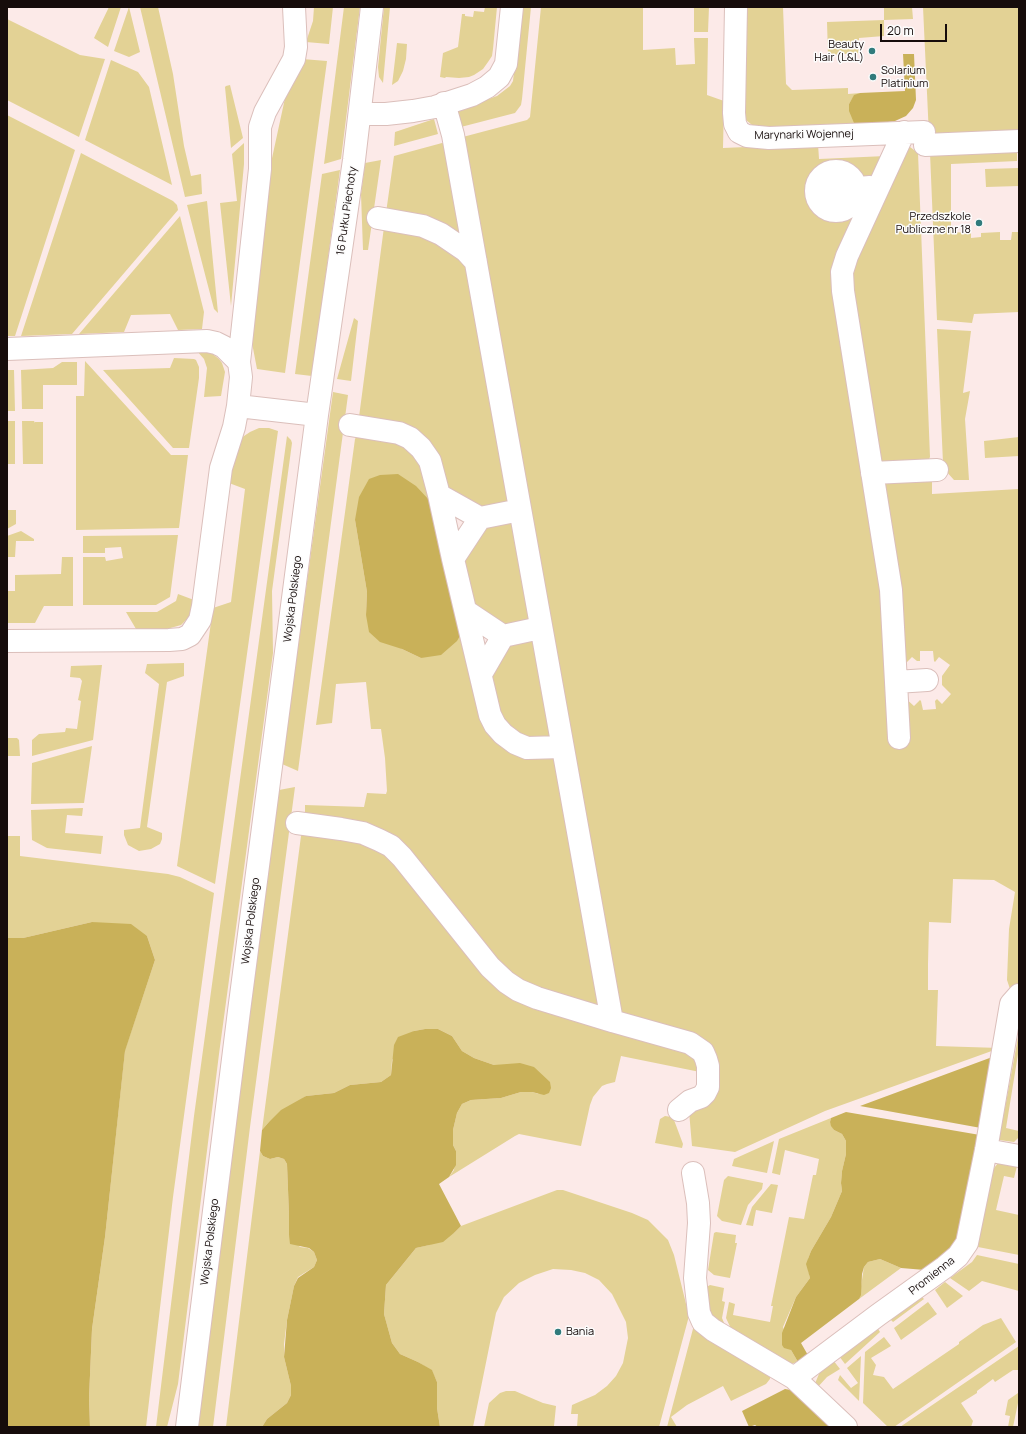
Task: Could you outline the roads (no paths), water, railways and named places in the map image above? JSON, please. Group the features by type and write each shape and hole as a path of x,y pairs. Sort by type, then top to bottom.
{"street":[{"path":"7,641 182,639 190,635 200,620 221,468 234,427 238,406 241,377 239,362 260,169 260,127 265,112 294,59 296,47 294,7"},
{"name":"16 Pułku Piechoty","path":"317,415 360,114 372,7"},
{"path":"360,114 386,114 420,110 477,92 487,87 500,76 506,64 512,7"},
{"name":"Marynarki Wojennej","path":"736,7 734,113 735,124 739,132 747,136 769,138 918,137"},
{"path":"444,103 453,135 540,628 612,1021"},
{"path":"899,738 891,590 842,291 842,272 847,256 879,185 918,137 1019,141"},
{"path":"835,191 879,185"},
{"path":"378,218 423,226 441,234 466,251 476,262"},
{"path":"7,349 207,342 216,343 224,347 239,362"},
{"path":"238,406 317,415"},
{"name":"Wojska Polskiego","path":"187,1427 240,1003 317,415"},
{"path":"350,425 399,432 410,438 422,448 430,461 439,495 490,715 495,725 503,734 515,743 527,748 562,746"},
{"path":"872,473 937,470"},
{"path":"439,495 480,518 520,510"},
{"path":"453,559 480,518"},
{"path":"467,612 503,636 540,628"},
{"path":"481,674 503,636"},
{"path":"896,682 927,680"},
{"path":"297,823 363,834 391,846 402,856 490,967 506,982 518,990 537,998 690,1043 702,1052 708,1066 708,1086 705,1093 701,1097 690,1101 679,1110"},
{"name":"Promienna","path":"794,1378 878,1315 922,1285 958,1256 967,1243 1015,999"},
{"path":"986,1150 1019,1156"},
{"path":"693,1174 698,1203 699,1222 695,1278 699,1313 704,1322 713,1330 794,1378 846,1427"}],"place":[{"name":"Beauty Hair (L&L)","path":"872,51"},
{"name":"Solarium Platinium","path":"873,77"},
{"name":"Przedszkole Publiczne nr 18","path":"979,223"},
{"name":"Bania","path":"558,1332"}]}
